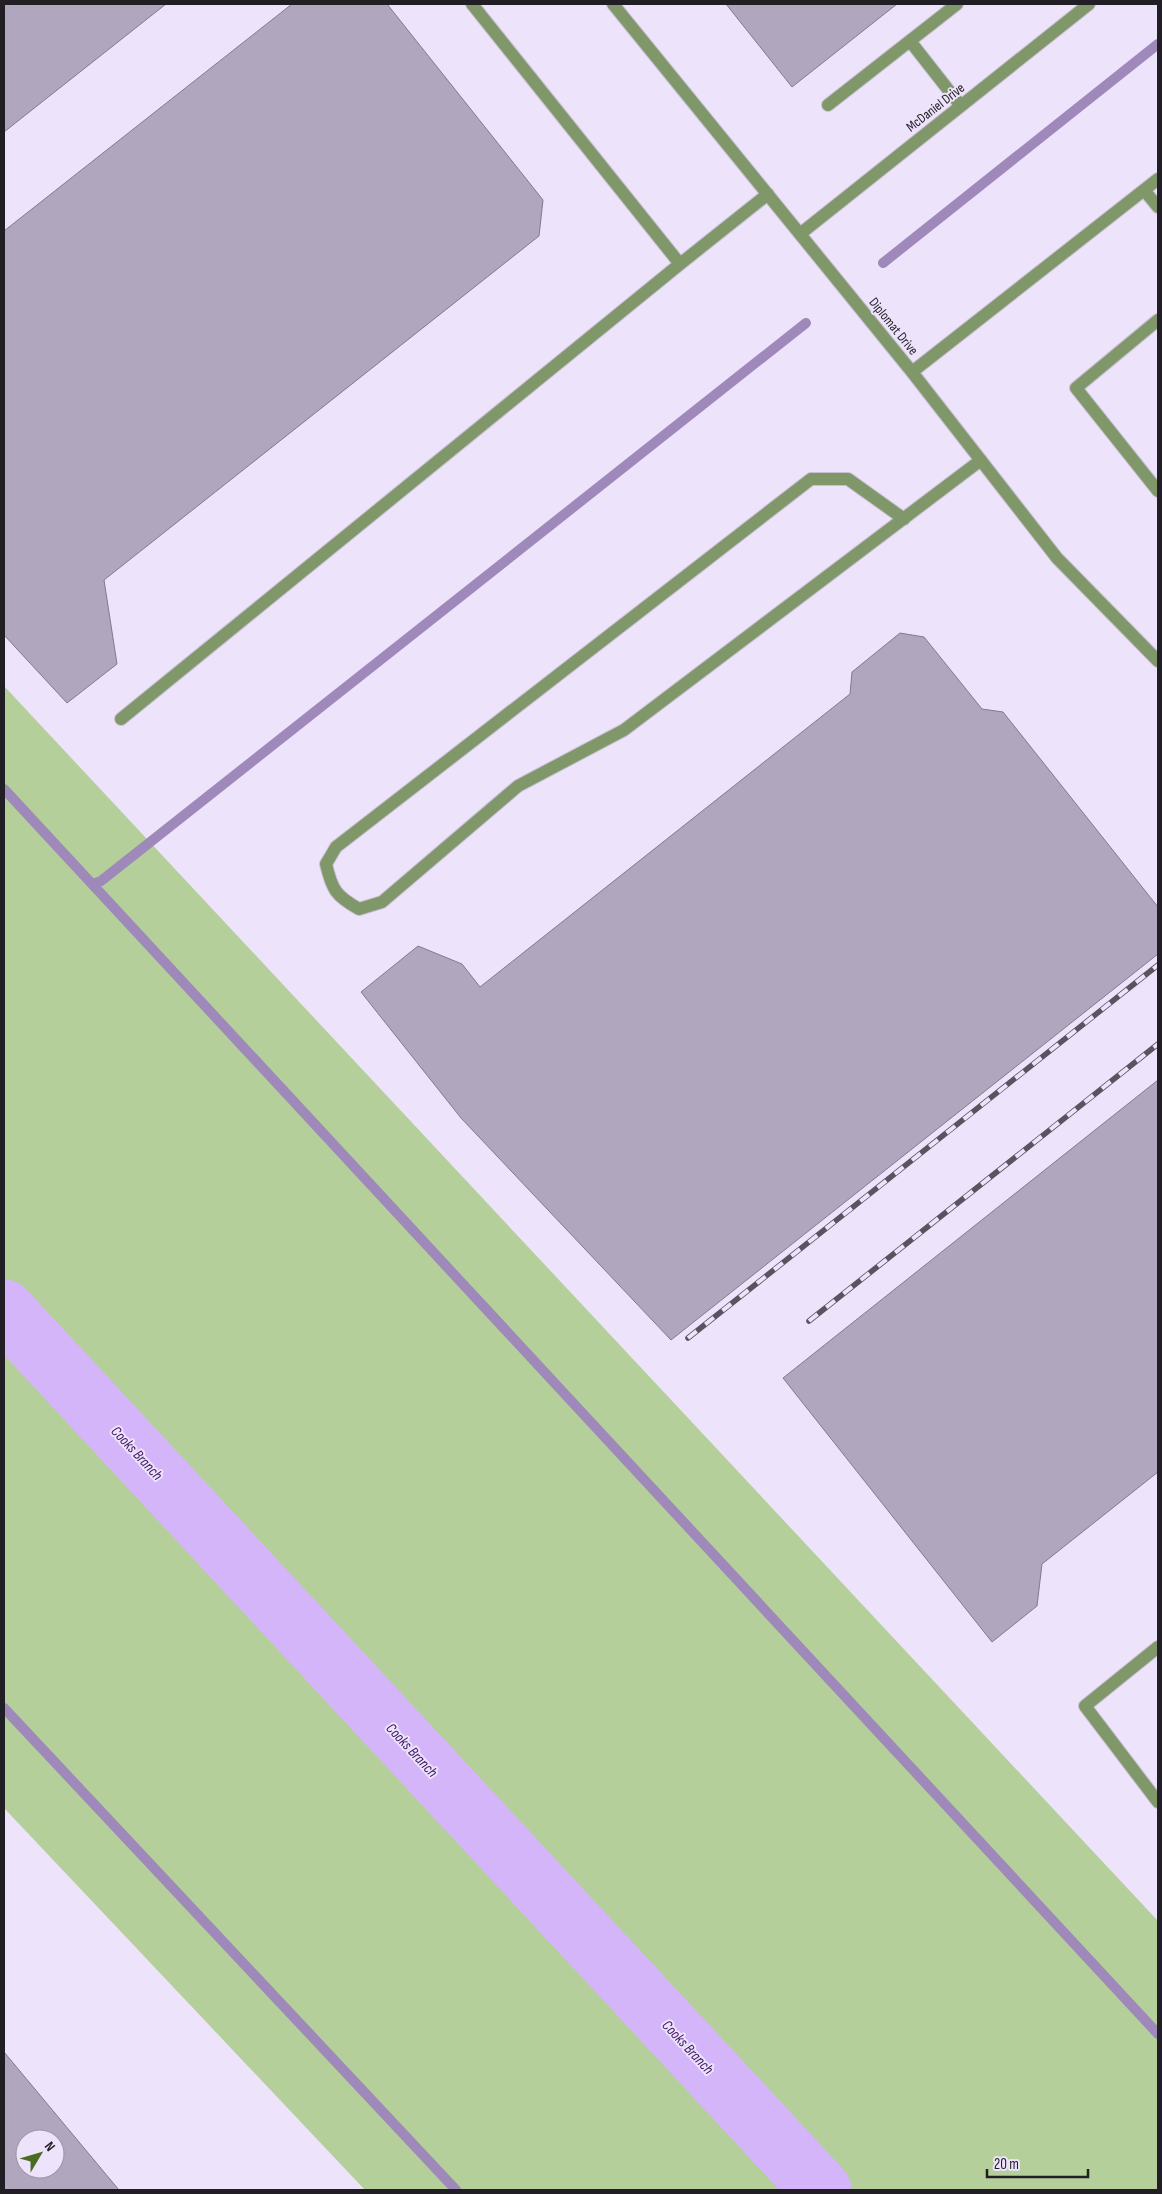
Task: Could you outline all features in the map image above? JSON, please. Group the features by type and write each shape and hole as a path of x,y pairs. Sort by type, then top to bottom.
{"street":[{"path":"472,4 680,264"},
{"name":"Diplomat Drive","path":"613,4 912,372 1057,558 1158,660"},
{"path":"828,105 957,4"},
{"name":"McDaniel Drive","path":"800,234 1090,4"},
{"path":"910,41 961,106"},
{"path":"912,372 1158,179"},
{"path":"1144,190 1158,207"},
{"path":"121,719 768,194"},
{"path":"1158,320 1076,388 1158,491"},
{"path":"904,519 848,479 811,479 336,847 326,864 330,881 339,898 360,909 382,902 518,786 624,730 904,519 981,460"},
{"path":"1158,1646 1084,1706 1158,1802"}],"green space":[{"path":"4,686 1158,1921 1158,2190 365,2190 4,1808"}],"building":[{"path":"4,4 166,4 4,132"},
{"path":"292,4 387,4 543,200 539,236 104,580 117,664 67,703 4,635 4,231"},
{"path":"726,4 897,4 792,87"},
{"path":"900,633 924,637 982,709 1003,712 1158,907 1158,954 671,1340 461,1118 361,992 418,946 462,964 480,987 850,694 852,672"},
{"path":"1158,1080 1158,1472 1042,1564 1037,1606 992,1642 783,1378"},
{"path":"4,2052 119,2190 4,2190"}],"waterway":[{"path":"883,263 1158,44"},
{"path":"93,884 101,881 806,323"},
{"path":"4,789 1158,2034"},
{"name":"Cooks Branch","path":"4,1310 821,2190"},
{"path":"4,1708 456,2190"}],"railway":[{"path":"688,1338 1158,965"},
{"path":"809,1321 1158,1044"}]}
